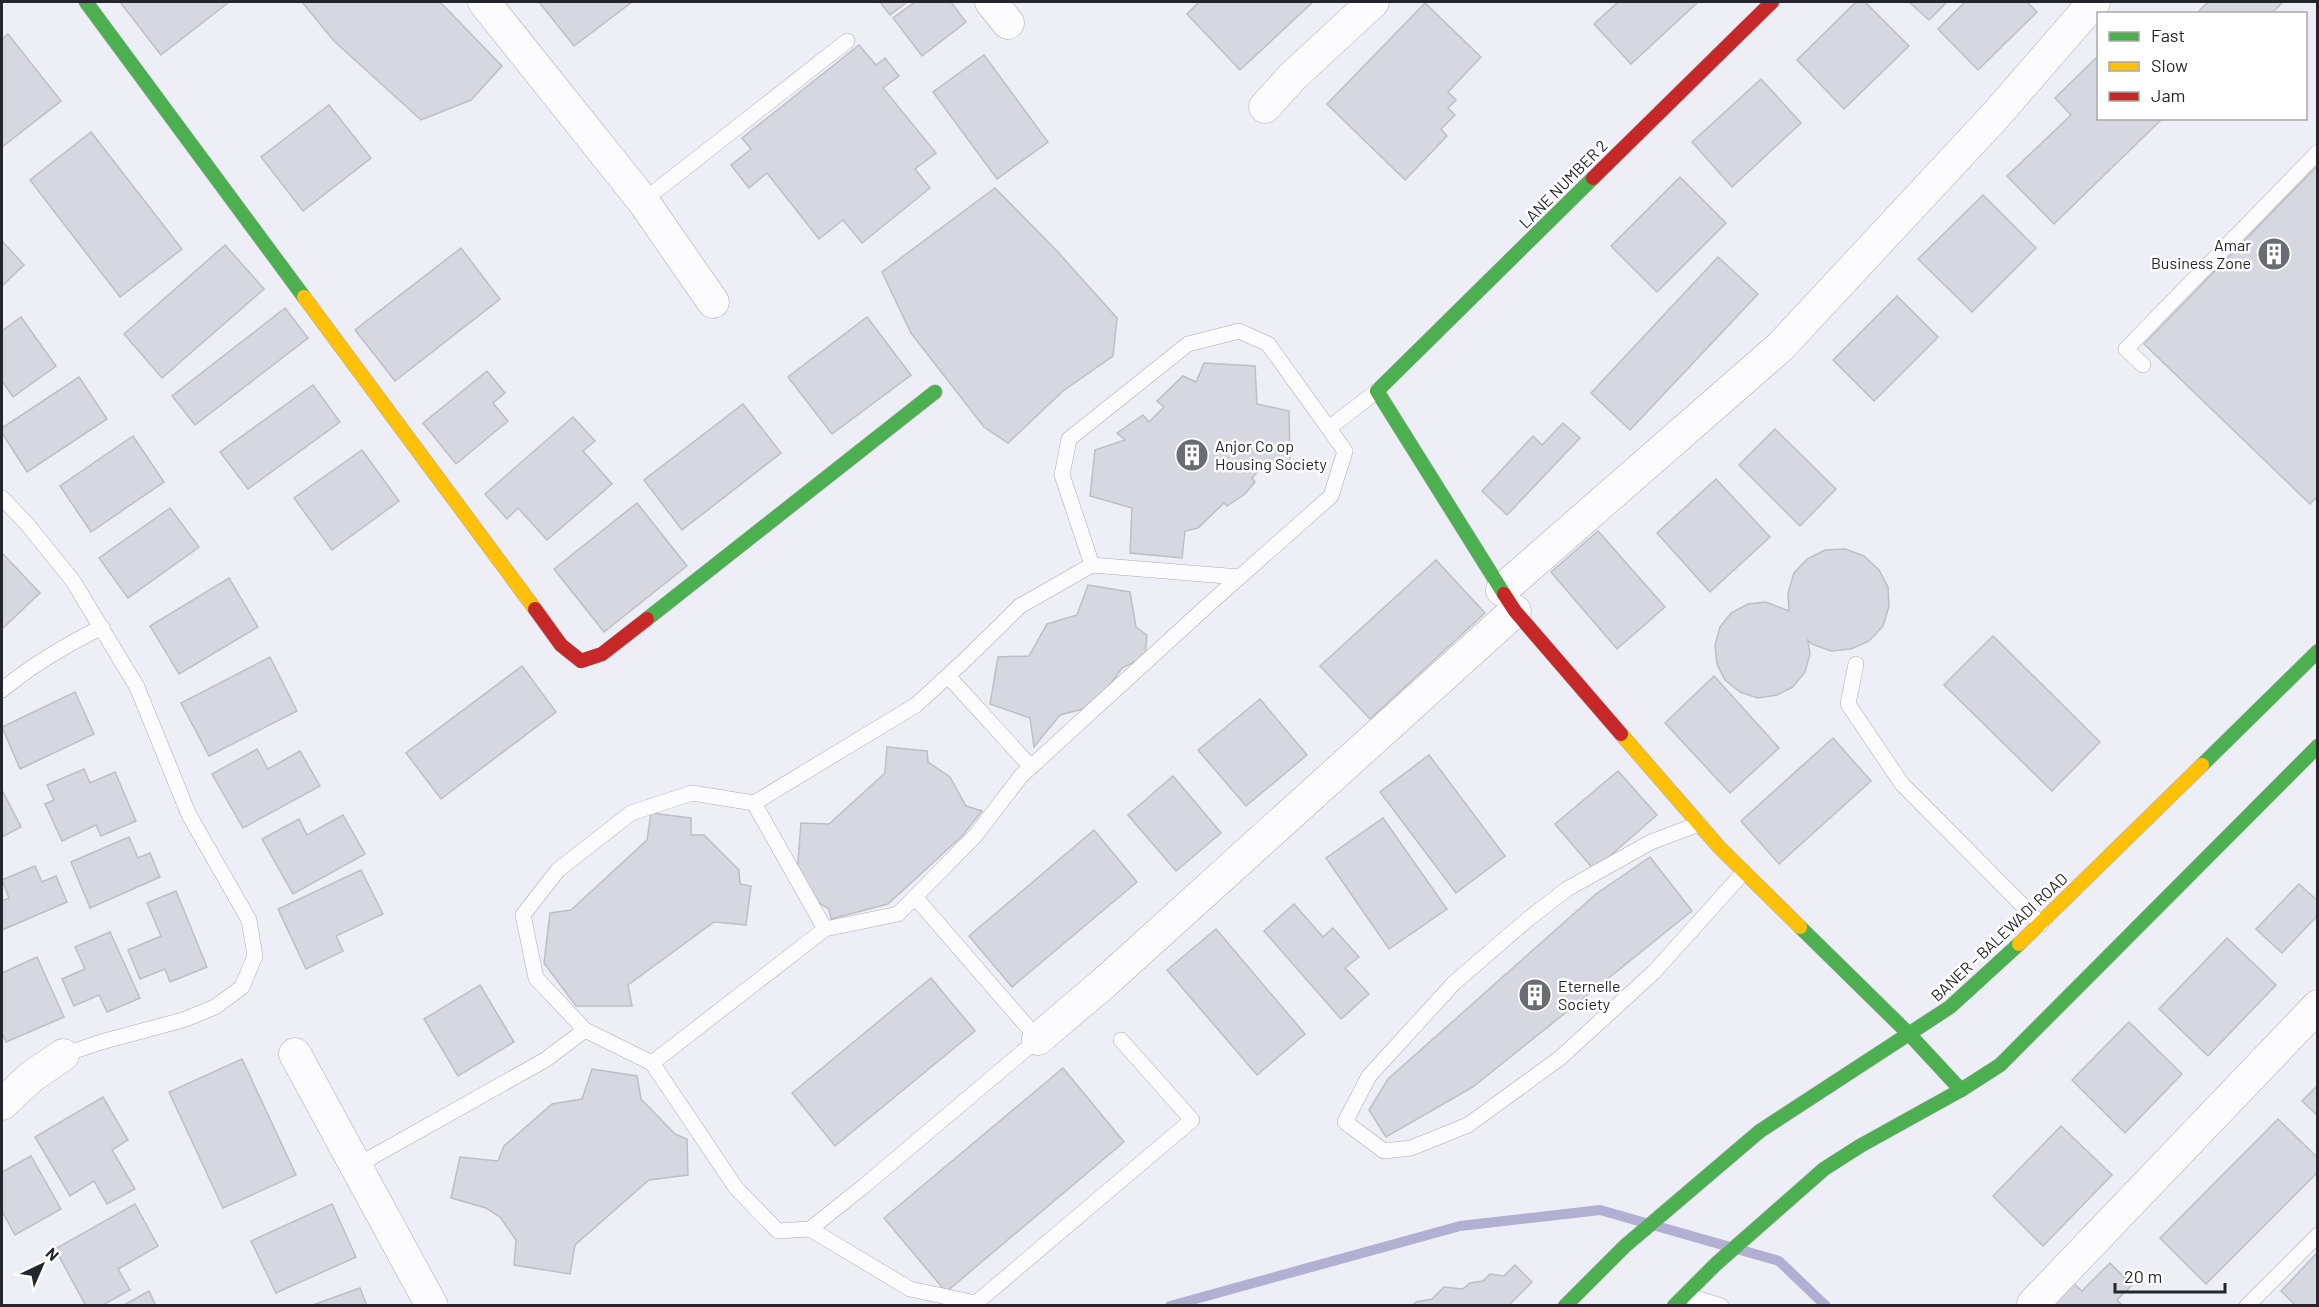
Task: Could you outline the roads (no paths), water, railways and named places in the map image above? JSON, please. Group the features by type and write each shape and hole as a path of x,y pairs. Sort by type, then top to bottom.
{"street":[{"path":"86,2 561,645 581,662 602,654 936,392"},
{"path":"484,2 643,201 713,303"},
{"path":"1265,106 1292,77 1373,2"},
{"name":"LANE NUMBER 2","path":"1377,391 1772,2"},
{"path":"1038,1039 1104,983 1780,347 1996,115 2094,2"},
{"path":"1377,391 1508,601 1699,824 1744,872 1910,1035 1961,1090"},
{"name":"BANER - BALEWADI ROAD","path":"1565,1305 1625,1246 1760,1131 1950,1007 2041,924 2318,651"},
{"path":"1680,1300 1716,1264 1824,1169 2000,1065 2318,746"},
{"path":"2032,1304 2318,1006"},
{"path":"295,1054 432,1305"},
{"path":"2,1104 31,1077 63,1055"}],"lane":[{"path":"643,201 847,40"},
{"path":"2143,364 2126,349 2318,152"},
{"path":"652,1063 825,929 898,914 975,836 1030,767 1331,496 1345,450 1268,344 1239,332 1188,344 1069,439 1062,475 1092,565"},
{"path":"1329,428 1377,391"},
{"path":"2,498 27,524 73,581 137,687 189,815 249,920 255,956 242,987 215,1007 183,1020 63,1055"},
{"path":"1121,1040 1192,1120 976,1303 910,1289 810,1229 778,1231 736,1188 652,1063 585,1030 536,978 523,915 558,870 631,813 692,793 754,803 916,705 1020,606 1092,565 1239,577"},
{"path":"2,690 25,670 62,647 102,627"},
{"path":"1856,664 1848,704 1902,784 2041,924"},
{"path":"948,676 1030,767"},
{"path":"754,803 825,929"},
{"path":"1699,824 1651,842 1576,884 1527,920 1454,983 1369,1076 1345,1122 1384,1151 1411,1148 1468,1125 1560,1058 1654,972 1744,872"},
{"path":"810,1229 1038,1039 915,897"},
{"path":"356,1167 545,1060 585,1030"},
{"path":"2247,1305 2318,1235"},
{"path":"1680,1300 1721,1305"}],"waterway":[{"path":"1170,1306 1460,1226 1600,1210 1779,1261 1826,1306"}],"place":[{"name":"Amar Business Zone","path":"2274,254"},
{"name":"Anjor Co op Housing Society","path":"1192,455"},
{"name":"Eternelle Society","path":"1535,995"}]}
